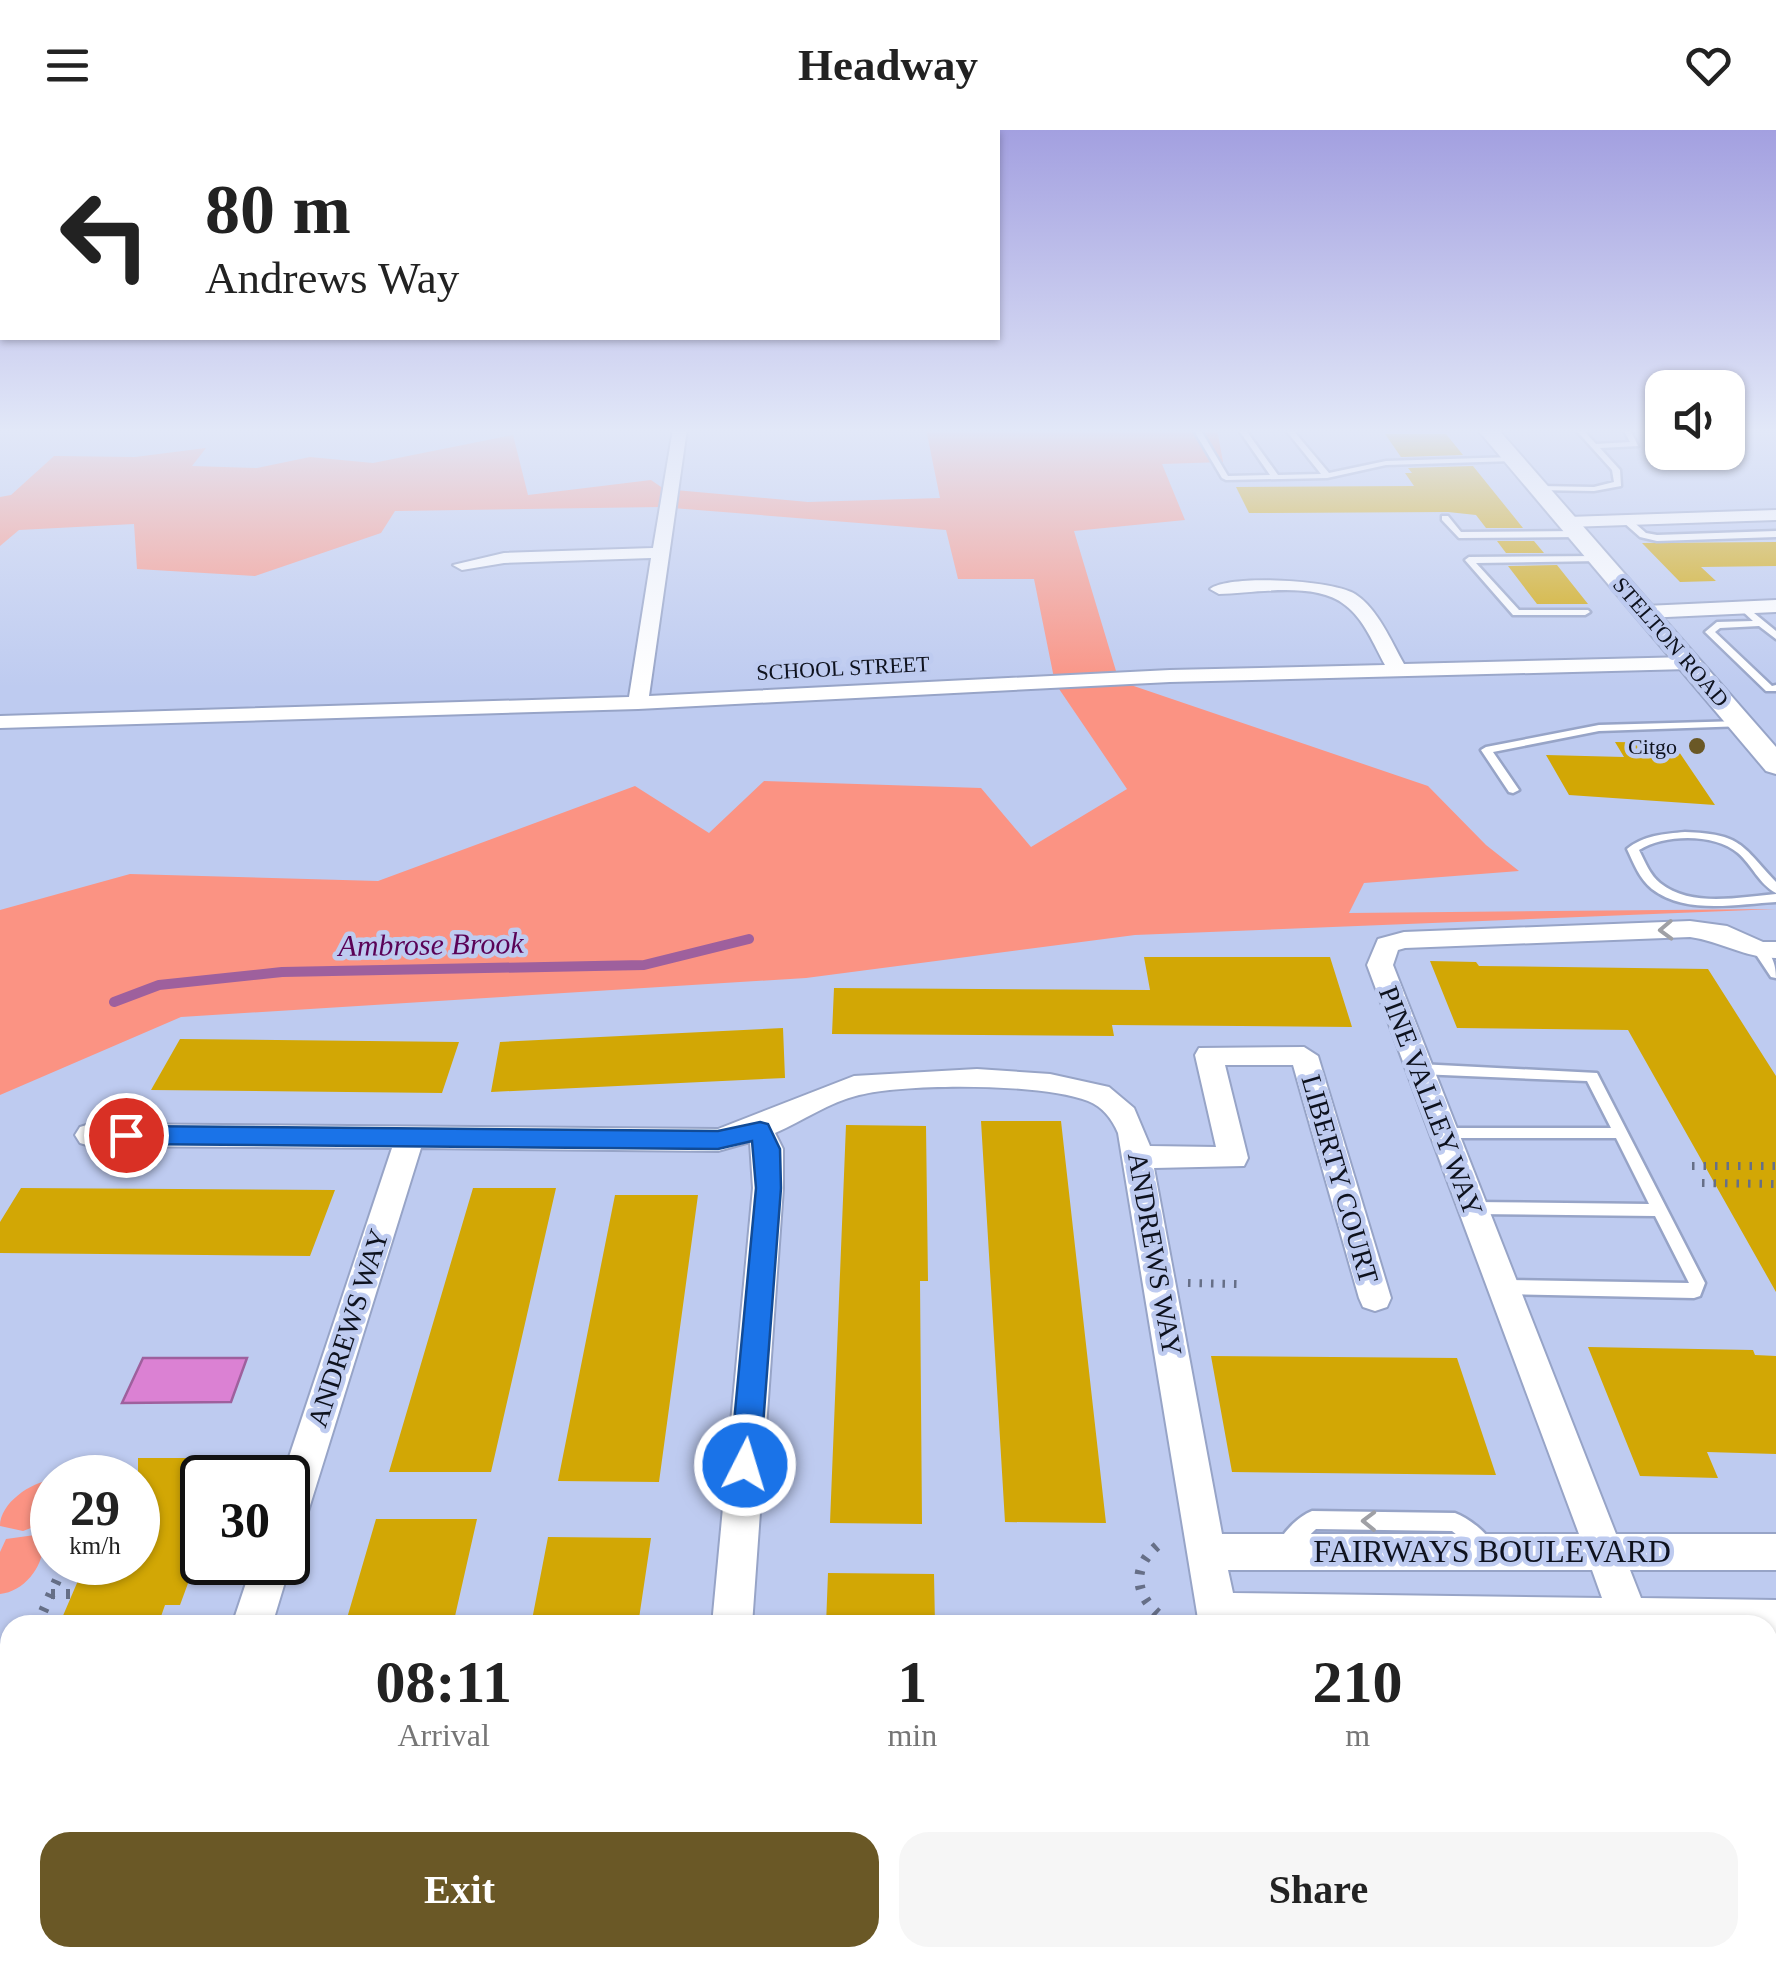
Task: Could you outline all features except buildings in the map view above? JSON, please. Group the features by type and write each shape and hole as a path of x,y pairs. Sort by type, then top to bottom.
{"main road":[{"name":"STELTON ROAD","path":"1562,515 1776,765"}],"street":[{"path":"638,703 667,515"},
{"path":"1573,528 1626,520 1776,515"},
{"path":"462,564 504,558 661,553"},
{"path":"1219,589 1309,588 1341,594 1359,608 1398,670"},
{"path":"1645,612 1776,606"},
{"name":"SCHOOL STREET","path":"0,722 638,703 1170,676 1689,663"},
{"name":"PINE VALLEY WAY","path":"1628,1615 1380,965 1387,945 1404,940 1690,930 1727,934 1768,950"},
{"name":"LIBERTY COURT","path":"1137,1157 1233,1158 1209,1055 1304,1056 1375,1298"},
{"name":"ANDREWS WAY","path":"307,1455 410,1137 718,1140 760,1130 856,1085 893,1080 1063,1084 1100,1094 1115,1104 1133,1133 1218,1615"},
{"path":"733,1615 768,1188 768,1149 760,1130"},
{"path":"90,1135 410,1137"},
{"name":"FAIRWAYS BOULEVARD","path":"1208,1552 1776,1552"},
{"path":"255,1615 265,1585"}],"lane":[{"path":"1445,518 1459,535 1573,528"},
{"path":"1626,520 1643,535 1657,538 1776,534"},
{"path":"1585,612 1516,614 1469,560 1598,558"},
{"path":"1744,607 1776,636"},
{"path":"1762,623 1717,626 1710,632 1770,689 1776,688"},
{"path":"1513,790 1486,750 1599,728 1742,724"},
{"path":"1776,889 1740,849 1722,841 1650,840 1633,849 1656,890 1671,898 1694,902 1776,898"},
{"path":"1768,950 1776,974"},
{"path":"1419,1069 1584,1072 1592,1076 1697,1283 1694,1290 1502,1287"},
{"path":"1443,1133 1621,1133"},
{"path":"1471,1208 1660,1210"}],"path":[{"path":"1692,1166 1776,1166"},
{"path":"1702,1183 1776,1184"},
{"path":"1187,1284 1238,1284"},
{"path":"1157,1546 1138,1565 1136,1578 1147,1605 1160,1615"},
{"path":"42,1615 56,1585"},
{"path":"52,1594 72,1594"}],"shaded area":[{"path":"0,515 393,515 381,533 255,576 137,569 134,524 19,530 0,546"},
{"path":"756,515 1183,515 1185,520 1074,531 1119,681 1428,786 1486,845 1519,871 1364,883 1349,913 1776,909 1135,935 806,978 181,1017 0,1095 0,910 130,874 378,881 635,786 709,833 764,781 981,788 1031,847 1127,789 1055,683 1034,579 958,579 946,530"},
{"path":"143,1358 247,1358 231,1402 122,1403"},
{"path":"30,1488 30,1528 23,1531 0,1526 5,1509"},
{"path":"30,1536 30,1577 18,1588 0,1594 0,1552 6,1539"}],"waterway":[{"name":"Ambrose Brook","path":"114,1002 159,985 282,972 644,965 749,939"}],"place":[{"name":"Citgo","path":"1697,746"}],"route":[{"path":"126,1135 718,1140 760,1130 768,1149 768,1188 745,1465"}]}
